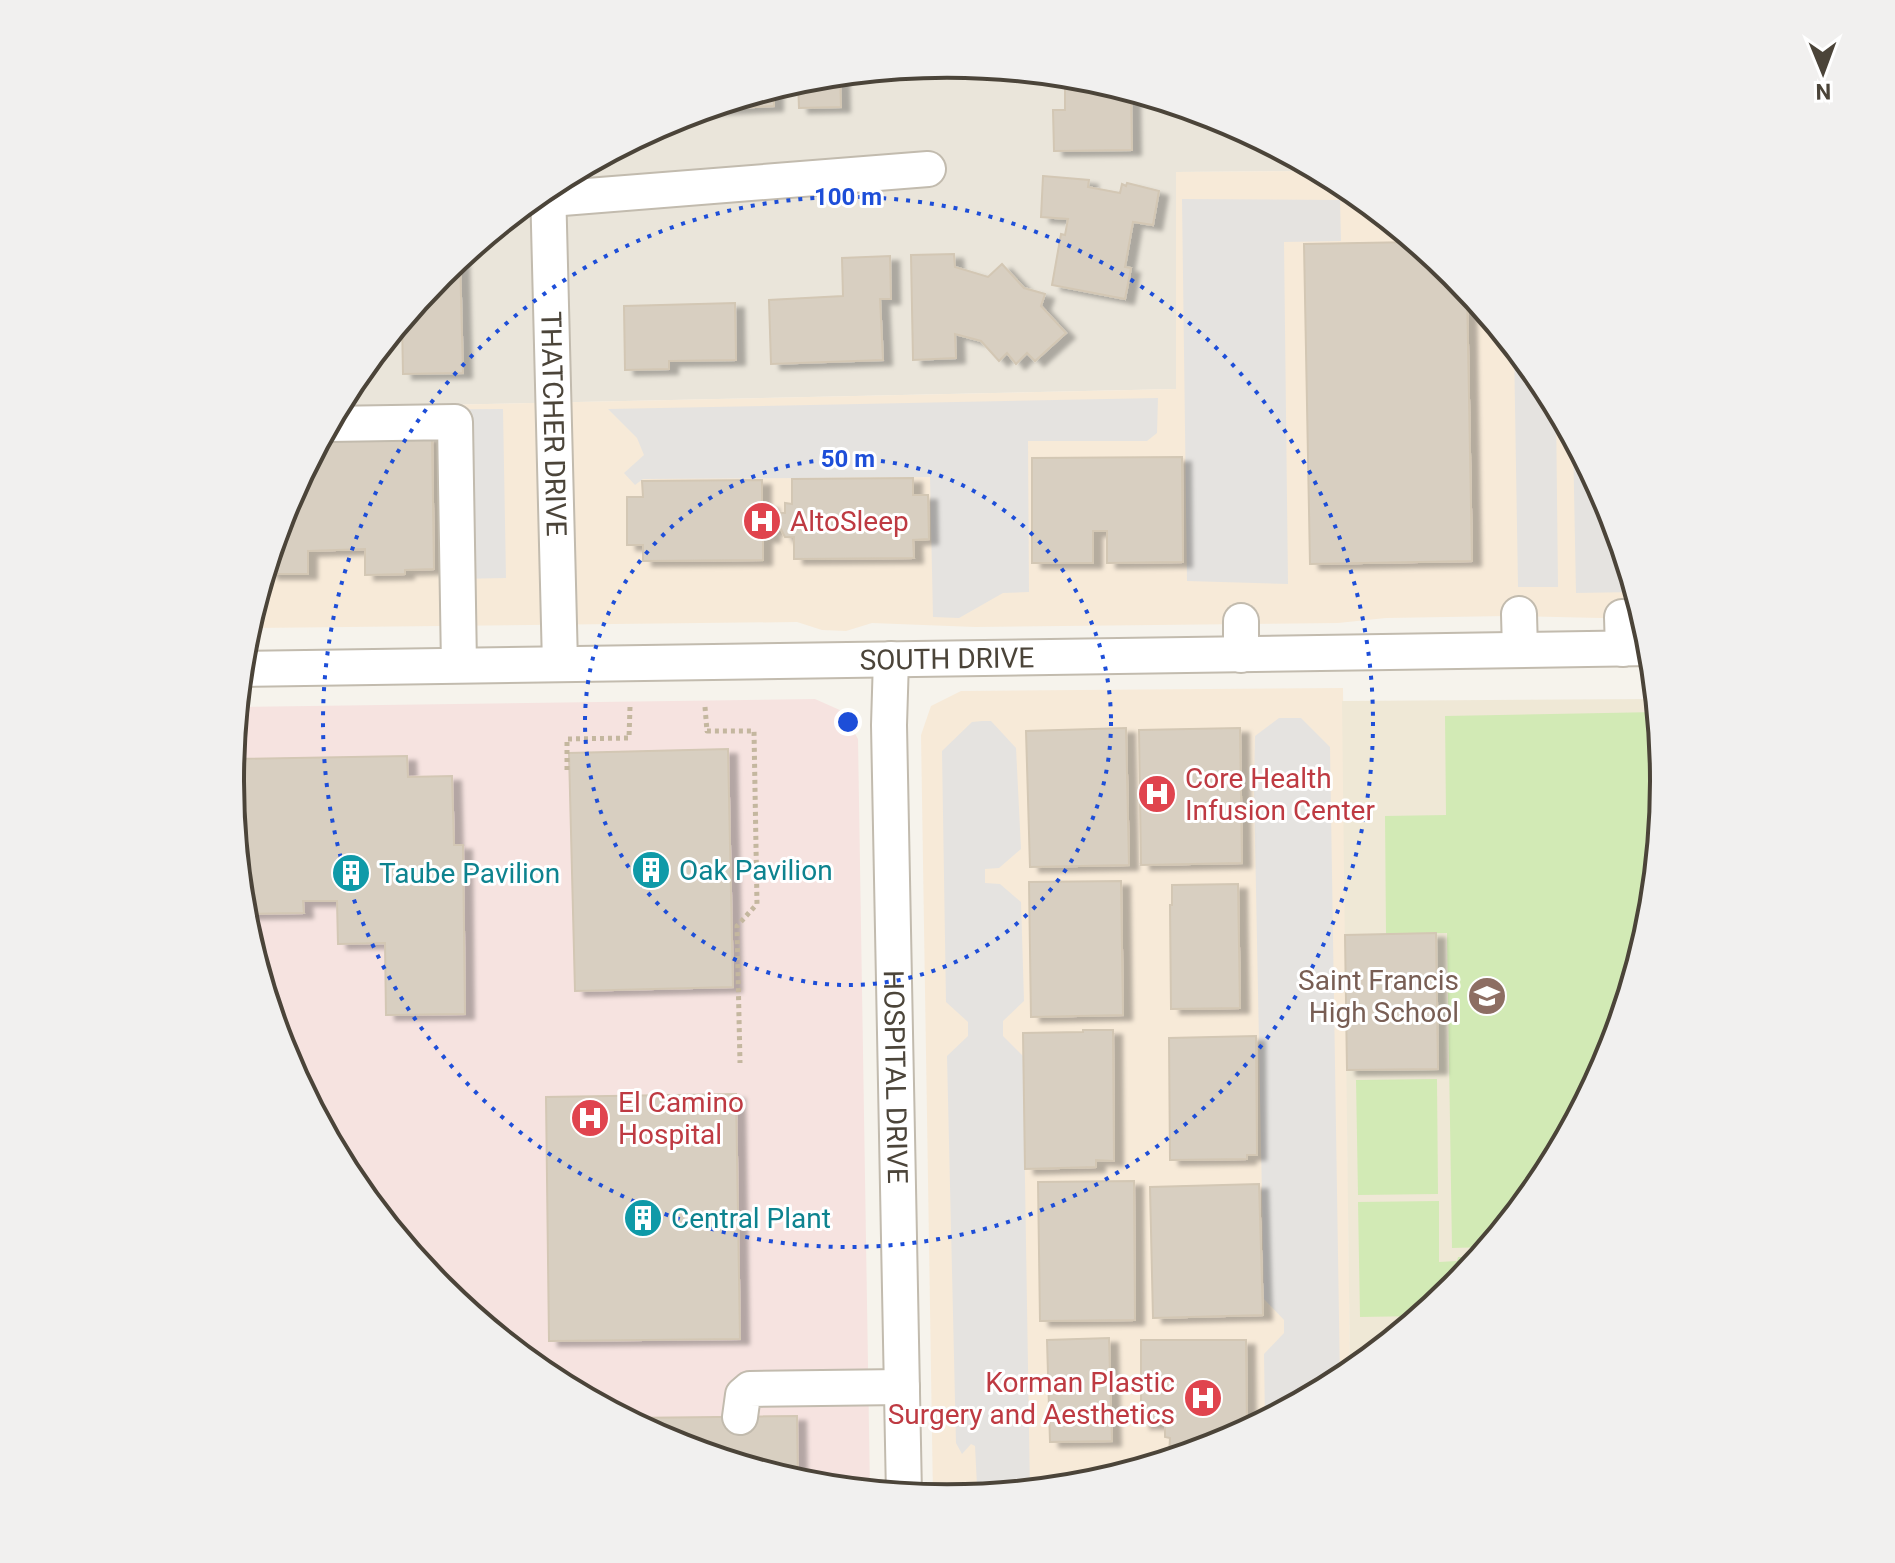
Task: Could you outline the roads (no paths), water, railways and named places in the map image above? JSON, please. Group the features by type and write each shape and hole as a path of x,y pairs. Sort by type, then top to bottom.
{"street":[{"path":"566,191 928,169"},
{"name":"THATCHER DRIVE","path":"549,202 560,664"},
{"path":"342,424 455,422 459,665"},
{"path":"1519,614 1520,650"},
{"path":"1241,621 1241,655"},
{"name":"SOUTH DRIVE","path":"254,669 1520,650 1632,638"},
{"name":"HOSPITAL DRIVE","path":"891,659 889,725 904,1483"},
{"path":"740,1417 743,1395 750,1389 902,1387"}],"place":[{"name":"AltoSleep","path":"762,521"},
{"name":"Core Health Infusion Center","path":"1157,794"},
{"name":"Oak Pavilion","path":"651,870"},
{"name":"Taube Pavilion","path":"351,873"},
{"name":"Saint Francis High School","path":"1487,996"},
{"name":"El Camino Hospital","path":"590,1118"},
{"name":"Central Plant","path":"643,1218"},
{"name":"Korman Plastic Surgery and Aesthetics","path":"1203,1398"}]}
